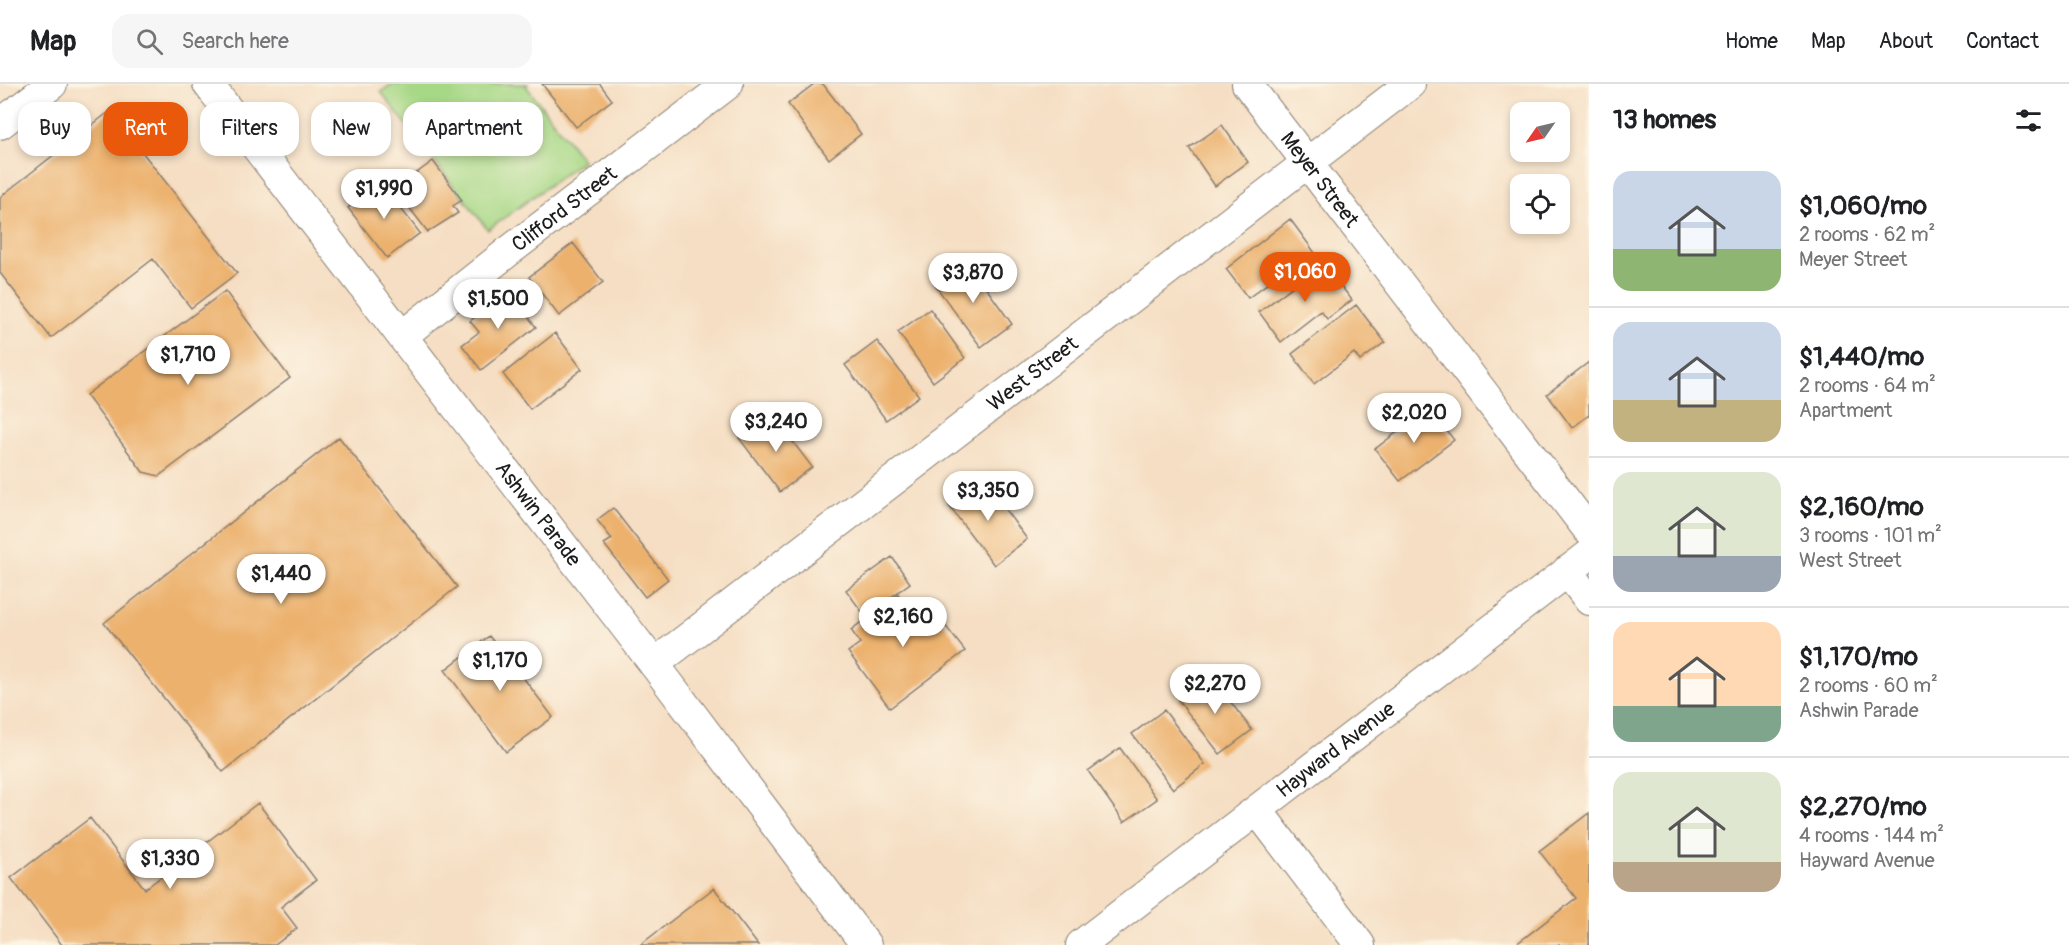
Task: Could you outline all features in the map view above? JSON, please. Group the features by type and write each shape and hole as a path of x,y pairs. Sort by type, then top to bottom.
{"street":[{"path":"0,124 52,84"},
{"name":"Ashwin Parade","path":"208,84 654,664 866,945"},
{"name":"Clifford Street","path":"402,336 508,251 728,84"},
{"name":"Meyer Street","path":"1247,84 1589,531"},
{"name":"West Street","path":"654,664 1410,84"},
{"path":"1578,563 1589,600"},
{"name":"Hayward Avenue","path":"1081,945 1578,563"},
{"path":"1258,811 1360,945"}],"green space":[{"path":"392,84 528,84 526,86 538,102 403,102 403,120 381,92"},
{"path":"543,108 583,160 488,230 431,156 543,156"}],"building":[{"path":"542,84 600,84 612,100 576,127"},
{"path":"814,84 823,84 861,134 829,159 788,104"},
{"path":"103,116 103,156 145,156 237,273 191,308 153,259 51,338 0,273 0,197 52,156 91,156 91,126"},
{"path":"1222,125 1248,162 1215,186 1189,148"},
{"path":"433,161 462,200 453,206 458,213 428,232 395,189"},
{"path":"381,183 420,233 387,258 348,208"},
{"path":"1290,219 1318,257 1294,276 1288,268 1248,298 1226,269"},
{"path":"573,243 603,282 559,316 529,277"},
{"path":"966,260 1012,324 981,347 934,284"},
{"path":"1323,263 1352,300 1327,319 1321,311 1281,342 1259,312"},
{"path":"225,291 290,378 159,476 143,472 86,395"},
{"path":"509,291 536,327 481,370 462,345 479,332 470,321"},
{"path":"1356,305 1385,342 1360,361 1354,353 1314,384 1292,354"},
{"path":"930,309 965,358 933,382 898,332"},
{"path":"555,333 582,369 530,409 503,374"},
{"path":"877,341 919,396 886,420 845,365"},
{"path":"1589,362 1589,415 1572,428 1547,394"},
{"path":"1429,408 1454,440 1400,481 1375,449"},
{"path":"771,413 812,467 780,492 739,438"},
{"path":"339,437 457,587 223,772 104,623"},
{"path":"983,480 1027,539 994,565 949,506"},
{"path":"613,508 668,579 645,597 604,544 612,539 597,520"},
{"path":"892,557 910,583 865,616 846,590"},
{"path":"898,594 909,609 924,598 965,651 890,708 848,652 860,643 851,630"},
{"path":"489,636 504,655 517,645 530,663 519,672 553,717 506,752 445,670"},
{"path":"1210,675 1252,730 1220,754 1178,700"},
{"path":"1164,710 1205,764 1173,789 1132,734"},
{"path":"1120,748 1157,799 1124,822 1088,771"},
{"path":"258,803 316,880 281,907 297,928 275,945 62,945 11,878 90,818 145,889"},
{"path":"1589,813 1589,945 1515,945 1576,898 1539,851"},
{"path":"714,888 758,945 640,945"}]}
